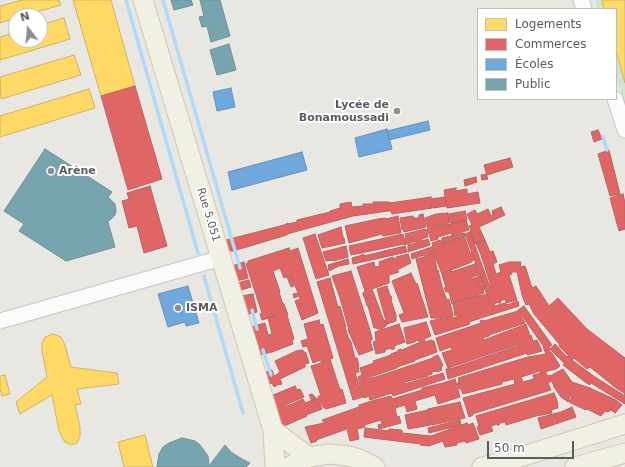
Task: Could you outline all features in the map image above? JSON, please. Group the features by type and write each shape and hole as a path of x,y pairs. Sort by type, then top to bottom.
{"main road":[{"name":"Rue 5.051","path":"143,0 273,430 275,467"},
{"path":"482,467 514,459 625,424"},
{"path":"273,430 309,457"},
{"path":"575,467 625,453"},
{"path":"288,467 309,457 329,454 350,456 372,465 390,467"}],"street":[{"path":"614,100 625,130"},
{"path":"0,321 221,258"}],"green space":[{"path":"595,0 625,0 625,109 617,80 617,8 598,8"}],"building: Logements":[{"path":"22,0 59,0 61,5 48,9 8,8 8,20 0,23 0,6"},
{"path":"73,0 111,0 135,86 101,96"},
{"path":"602,0 625,0 625,83 617,55 617,8 604,8"},
{"path":"64,18 70,39 48,46 48,23"},
{"path":"8,34 8,48 40,48 0,60 0,37"},
{"path":"74,55 81,75 1,99 0,77"},
{"path":"89,89 95,108 0,137 0,116"},
{"path":"53,334 61,337 65,345 71,367 117,373 119,384 77,389 81,404 75,405 80,427 80,436 77,443 71,445 64,441 59,431 52,395 20,414 16,402 47,377 42,343 45,337"},
{"path":"5,375 10,394 2,396 0,389 0,376"},
{"path":"145,435 153,467 124,467 118,442"}],"building: Commerces":[{"path":"135,86 162,179 128,190 101,96"},
{"path":"598,130 602,139 594,142 591,132"},
{"path":"609,150 620,194 610,196 598,154"},
{"path":"510,158 513,167 487,175 484,165"},
{"path":"486,174 488,179 482,180 481,175"},
{"path":"476,177 477,182 465,186 464,180"},
{"path":"150,186 167,246 144,253 137,226 129,228 122,201 129,199 127,193"},
{"path":"456,188 456,191 467,189 467,194 478,192 480,203 447,208 444,190"},
{"path":"623,194 625,203 625,229 619,231 610,198"},
{"path":"431,197 431,199 445,197 446,206 433,208 431,204 432,208 392,214 391,211 388,211 353,216 233,251 229,251 226,240 330,212 340,208 340,204 351,202 352,207 363,206 363,204 373,204 373,202 390,203"},
{"path":"501,207 505,215 479,227 485,240 475,244 469,226 472,225 467,214 475,210 477,214 488,209 491,216 493,215 492,211"},
{"path":"465,211 467,220 450,223 449,214"},
{"path":"448,213 449,223 436,227 449,224 450,228 450,224 466,220 469,230 452,235 451,233 431,241 429,233 427,233 428,237 421,239 422,241 428,239 430,245 408,252 408,245 416,243 416,241 404,245 351,255 349,246 403,234 404,239 406,238 405,234 428,229 425,218 436,214"},
{"path":"423,214 426,227 404,232 403,229 402,230 400,218 413,216 414,220 414,218 419,218 419,215"},
{"path":"398,216 401,233 383,236 382,234 349,243 345,226"},
{"path":"341,227 342,237 344,238 345,243 322,248 318,235"},
{"path":"470,232 490,287 491,286 476,243 485,240 490,252 493,251 497,262 493,264 496,274 501,272 499,265 509,262 521,262 520,267 525,266 532,288 536,286 549,306 558,298 587,329 625,358 625,395 590,367 587,369 574,358 572,360 625,396 625,404 591,383 590,385 585,382 563,365 565,364 550,349 555,344 567,357 570,357 559,346 560,345 534,314 529,304 526,305 522,295 517,272 511,272 512,274 509,275 517,300 506,303 505,299 500,301 501,303 495,302 496,303 494,304 495,306 505,303 507,305 518,301 519,306 435,335 430,321 462,316 455,316 453,303 487,294 465,234"},
{"path":"464,233 465,237 443,244 465,238 474,260 451,270 452,271 450,272 449,270 448,272 442,274 432,243 440,240 441,242 442,238"},
{"path":"315,234 329,275 316,279 303,238"},
{"path":"346,246 348,257 333,261 326,261 323,252"},
{"path":"405,246 407,252 353,264 352,258 364,254 364,256"},
{"path":"432,247 434,252 428,255 434,254 443,290 447,300 449,299 453,315 453,317 441,320 441,318 431,318 416,259 425,257 424,255 412,259 411,254"},
{"path":"289,248 290,251 298,248 318,313 302,320 295,301 300,299 299,296 294,298 293,294 298,293 291,275 284,278 280,268 273,271 282,302 288,315 294,339 292,340 293,344 259,355 251,327 265,323 268,335 272,334 268,318 262,320 260,314 262,313 246,264 248,261"},
{"path":"408,254 411,263 397,270 399,272 389,275 389,283 372,289 384,321 386,320 387,325 382,329 374,328 363,293 365,291 357,267 374,262 375,267 380,266 379,262 393,257 394,260 396,257"},
{"path":"348,259 349,264 339,266 329,271 328,265"},
{"path":"244,262 248,278 237,281 232,266"},
{"path":"475,264 479,275 472,277 472,279 480,276 483,283 478,285 483,285 485,289 483,290 484,293 471,298 456,301 456,303 452,304 449,292 446,292 444,288 446,287 442,275"},
{"path":"351,271 372,337 372,340 370,341 373,350 359,355 348,330 340,298 332,276"},
{"path":"411,273 416,284 417,283 428,317 402,322 399,315 404,313 392,281"},
{"path":"291,276 294,286 291,287 287,277"},
{"path":"330,278 338,307 340,306 348,337 359,366 359,372 355,373 363,397 353,400 317,282"},
{"path":"249,280 251,287 238,291 237,283"},
{"path":"387,286 396,315 396,321 387,324 377,289"},
{"path":"253,294 257,312 245,315 241,296"},
{"path":"524,306 552,345 549,347 550,352 560,366 556,369 540,373 540,371 521,377 523,382 534,379 533,375 546,372 547,376 550,376 563,369 572,382 590,388 616,400 622,405 615,413 611,410 608,412 605,411 601,416 569,402 572,396 570,396 568,402 561,397 552,381 548,383 551,390 472,414 473,415 469,417 463,398 515,384 514,379 502,382 502,384 463,394 457,383 459,383 458,378 528,357 546,354 544,347 518,310"},
{"path":"518,311 525,323 489,335 483,338 484,340 526,324 530,336 531,335 533,341 537,340 542,351 527,355 527,353 448,379 446,369 453,368 520,345 519,344 448,368 442,353 452,350 451,347 440,351 436,338 481,323 480,321 483,320 484,321"},
{"path":"319,320 320,325 323,324 333,358 330,359 346,403 326,409 323,407 318,396 321,396 311,366 321,363 321,360 313,363 307,346 303,347 301,341 308,339 304,324"},
{"path":"426,322 431,336 424,339 425,342 432,340 434,341 437,352 364,380 433,358 438,355 443,365 441,368 442,370 432,372 432,374 428,376 405,382 405,384 443,373 445,379 393,396 392,393 370,400 369,396 364,398 358,377 362,375 360,368 374,363 373,361 391,355 399,351 398,350 402,350 418,343 420,344 418,340 407,344 404,328"},
{"path":"399,324 405,342 394,346 395,348 392,350 391,348 385,350 385,352 376,354 373,342 376,341 375,332"},
{"path":"302,350 306,353 309,363 305,364 305,367 280,379 282,384 280,385 279,384 274,387 272,383 266,385 261,374 272,370 274,376 278,374 280,372 275,361 296,351"},
{"path":"455,379 460,397 438,404 435,395 415,401 417,409 407,412 405,405 395,408 397,417 399,416 401,423 379,429 378,425 382,424 381,420 364,425 365,427 357,429 359,439 350,441 347,429 311,443 305,427 324,423 322,420 359,407 359,405 391,396 392,399 422,390 422,388"},
{"path":"295,386 297,390 300,389 304,397 284,406 285,407 303,399 305,403 318,398 322,409 282,427 271,396"},
{"path":"554,393 558,403 558,408 551,410 552,413 506,425 505,422 500,423 499,425 497,424 491,426 493,431 480,435 477,427 479,426 476,416"},
{"path":"312,394 316,398 312,401 309,395"},
{"path":"460,402 465,418 432,425 428,409"},
{"path":"572,407 576,417 541,429 538,418 561,412"},
{"path":"428,410 431,425 408,429 405,415"},
{"path":"460,420 461,425 429,433 428,428"},
{"path":"467,423 468,425 473,423 479,439 466,443 465,441 457,443 457,445 445,447 443,441 430,446 364,437 365,428 389,431 389,429 402,430 402,433 431,436"}],"building: Écoles":[{"path":"231,88 235,107 217,111 213,92"},
{"path":"428,121 430,130 389,140 387,131"},
{"path":"387,129 392,149 359,157 355,138"},
{"path":"302,152 307,170 232,190 228,172"},
{"name":"ISMA","path":"188,286 199,323 186,326 185,322 168,327 158,294"}],"building: Public":[{"path":"171,0 191,0 193,5 174,10"},
{"path":"200,0 220,0 230,36 211,42 207,26 202,27 199,17 204,16"},
{"path":"229,44 236,70 217,75 210,50"},
{"path":"45,149 112,192 108,197 115,204 116,210 115,215 108,222 115,247 66,261 19,231 24,224 4,211"},
{"path":"182,438 195,441 200,445 208,456 209,466 225,445 231,452 250,463 246,467 157,467 159,454 163,447"}],"waterway":[{"path":"126,0 198,253"},
{"path":"163,0 240,268"},
{"path":"603,137 607,150"},
{"path":"204,276 243,413"},
{"path":"252,310 257,329"},
{"path":"263,350 271,375"}],"place":[{"name":"Lycée de Bonamoussadi","path":"397,111"},
{"name":"Arène","path":"51,171"},
{"name":"ISMA","path":"178,308"}]}
